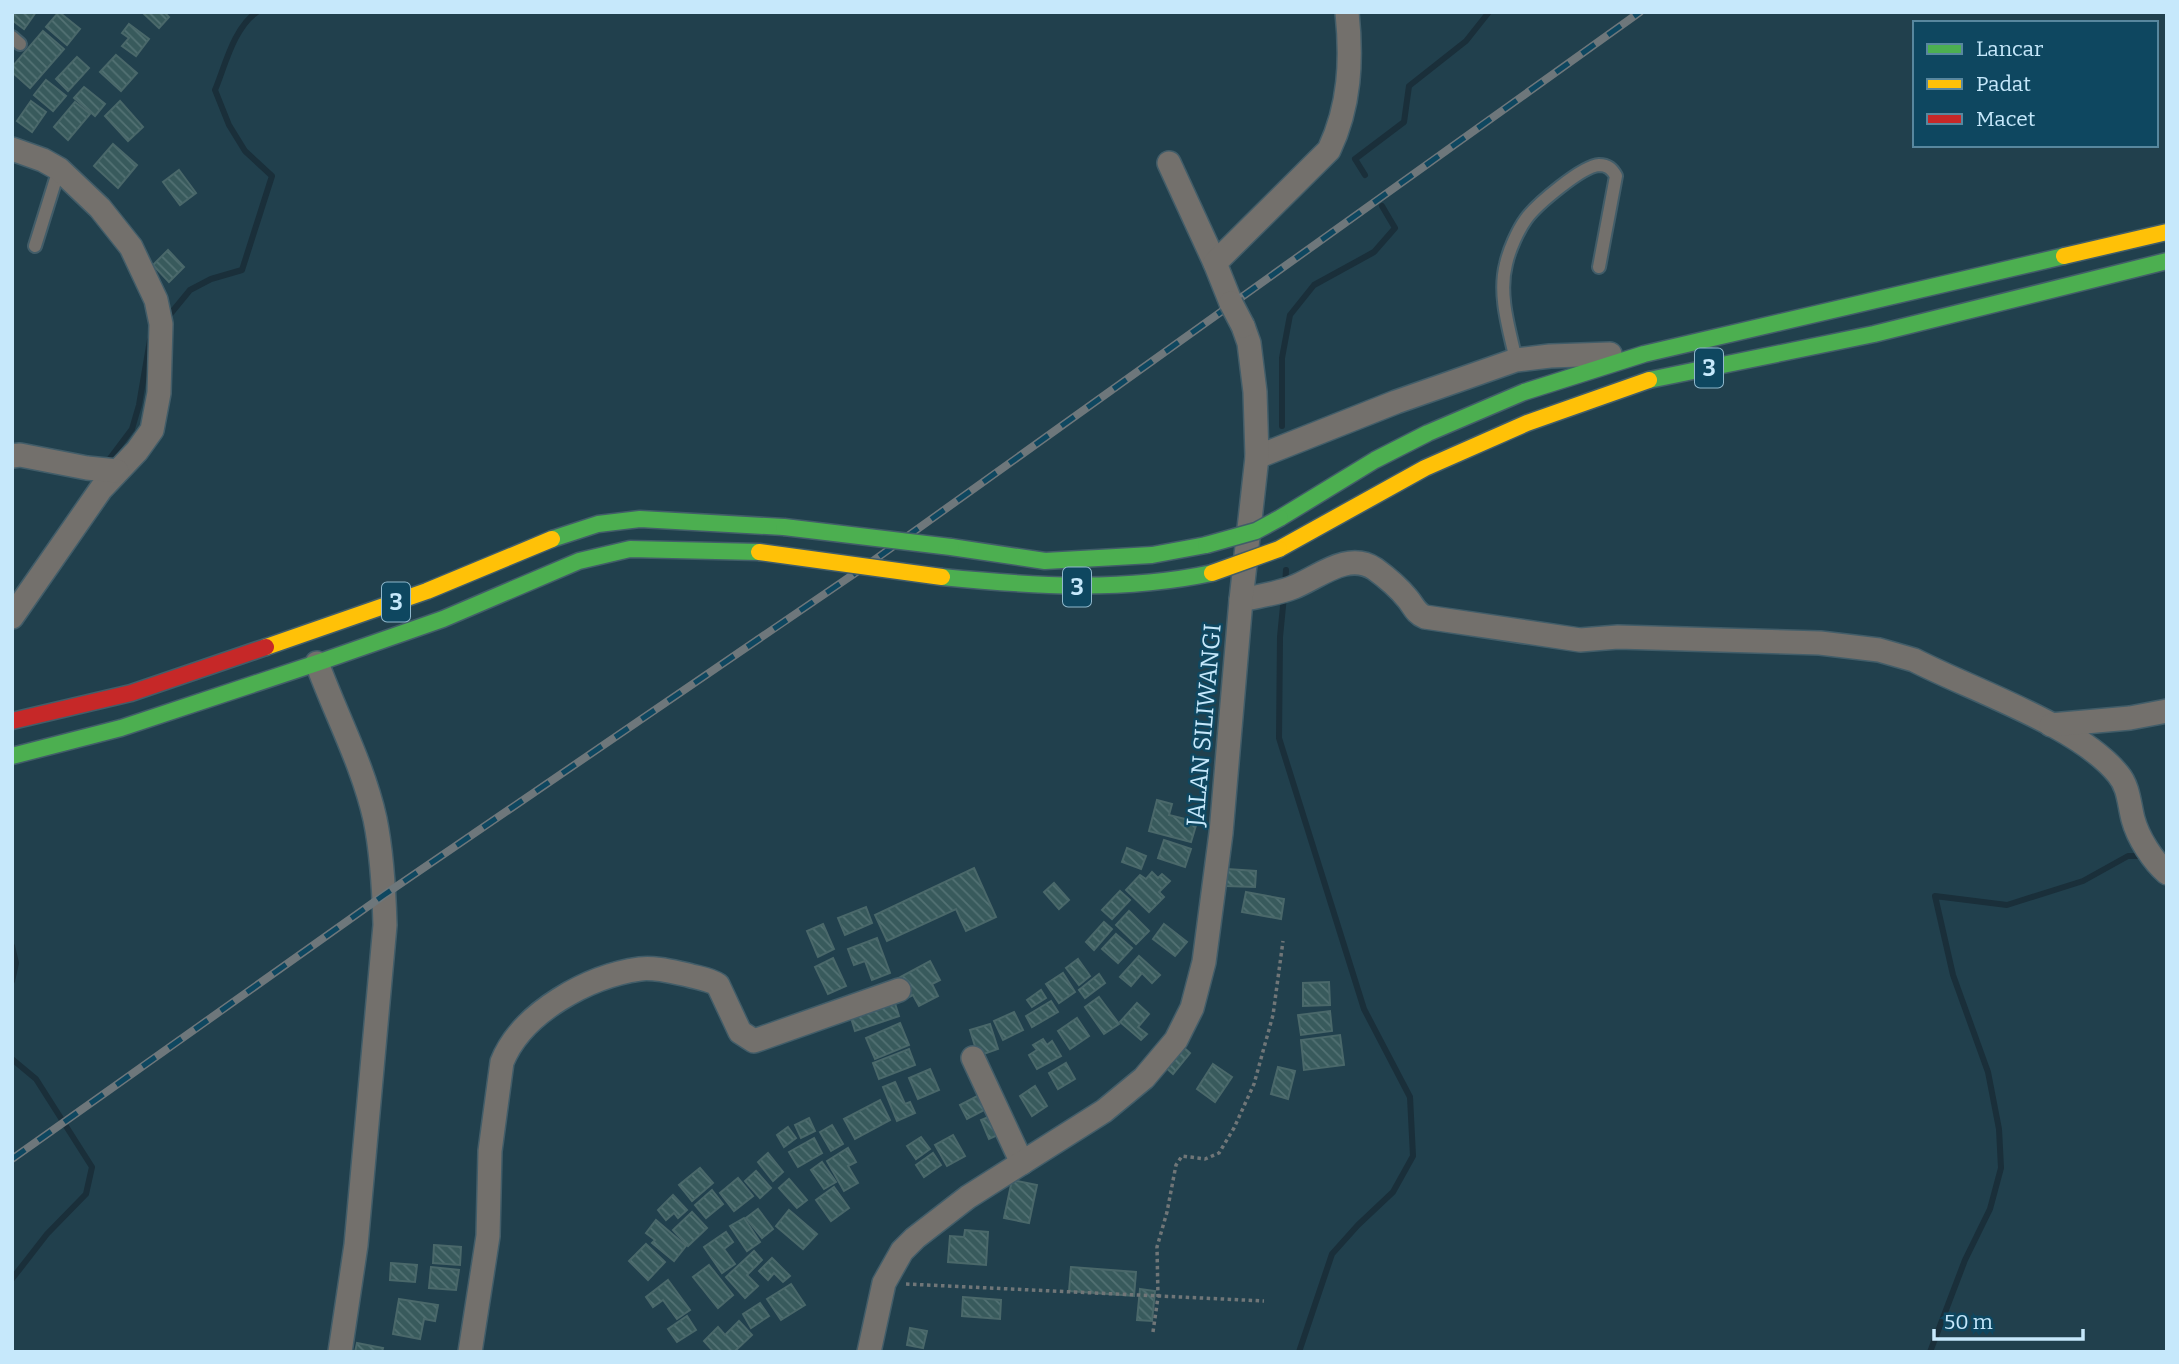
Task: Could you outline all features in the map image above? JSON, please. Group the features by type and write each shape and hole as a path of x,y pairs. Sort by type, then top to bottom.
{"main road":[{"name":"3","path":"12,720 131,693 427,591 581,528 640,519 784,527 1045,561 1152,555 1206,545 1256,531 1375,460 1427,433 1524,391 1644,354 2167,232"},
{"name":"3","path":"12,755 121,728 317,663 443,620 579,561 630,550 759,552 1034,587 1100,587 1179,582 1279,549 1425,468 1527,423 1642,381 1874,334 2165,265"}],"street":[{"path":"1215,263 1329,150 1342,120 1346,102 1349,36 1347,12"},
{"path":"12,149 59,169 100,208 131,247 156,300 160,324 159,393 152,430 137,451 102,489 12,617"},
{"name":"JALAN SILIWANGI","path":"869,1352 884,1283 897,1259 915,1238 968,1197 1104,1111 1143,1078 1176,1040 1192,1009 1204,961 1214,894 1257,457 1255,392 1249,343 1169,163"},
{"path":"1257,457 1396,402 1516,360 1550,356 1644,354"},
{"path":"12,456 20,455 117,471"},
{"path":"1241,600 1286,589 1341,564 1359,563 1372,567 1389,580 1406,596 1415,611 1425,617 1580,640 1618,637 1820,643 1879,650 1914,660 2051,725 2090,749 2119,775 2127,789 2134,823 2158,863"},
{"path":"317,663 354,752 374,818 386,925 359,1219 340,1352"},
{"path":"2051,725 2130,718 2167,710"},
{"path":"470,1352 488,1236 490,1151 502,1062 518,1035 547,1007 575,990 611,977 641,969 671,971 719,985 740,1032 754,1041 899,990"},
{"path":"973,1058 1023,1163"}],"lane":[{"path":"1516,360 1502,295 1506,264 1524,221 1538,205 1570,180 1593,166 1602,165 1611,168 1616,176 1599,267"},
{"path":"35,246 59,169"}],"path":[{"path":"1153,1332 1158,1297 1157,1247 1176,1165 1182,1156 1205,1158 1219,1153 1234,1128 1254,1084 1273,1015 1283,941"},
{"path":"884,1283 1264,1301"}],"building":[{"path":"12,12 36,12 24,29 12,20"},
{"path":"59,12 80,29 67,45 46,27"},
{"path":"142,12 164,12 169,17 159,28"},
{"path":"129,24 149,39 136,56 122,46 129,38 122,33"},
{"path":"43,31 64,49 30,88 12,72 12,67"},
{"path":"116,55 137,73 121,91 100,72"},
{"path":"77,57 89,68 68,91 56,79"},
{"path":"46,80 66,96 53,111 34,95"},
{"path":"84,87 105,104 95,116 74,98"},
{"path":"31,101 46,112 32,132 17,121"},
{"path":"120,101 143,127 128,141 105,116"},
{"path":"75,102 90,114 68,140 54,127"},
{"path":"113,144 137,165 118,188 94,166"},
{"path":"179,170 196,193 180,205 163,182"},
{"path":"168,250 184,267 169,282 153,265"},
{"path":"1157,800 1172,804 1169,815 1197,822 1191,842 1149,831"},
{"path":"1164,840 1191,849 1185,867 1158,858"},
{"path":"1127,848 1146,856 1141,869 1122,862"},
{"path":"974,868 996,917 966,931 956,909 887,941 875,915"},
{"path":"1227,869 1256,871 1255,887 1226,886"},
{"path":"1152,872 1158,878 1162,874 1170,881 1159,892 1164,897 1149,912 1126,890 1140,875 1146,879"},
{"path":"1054,883 1069,900 1059,909 1044,892"},
{"path":"1120,891 1130,900 1112,919 1102,910"},
{"path":"1246,892 1284,899 1281,919 1242,912"},
{"path":"866,907 872,923 845,935 838,918"},
{"path":"1129,911 1149,931 1136,944 1116,925"},
{"path":"1104,922 1112,929 1094,950 1086,942"},
{"path":"823,924 834,949 818,957 807,931"},
{"path":"1164,924 1187,942 1175,956 1153,939"},
{"path":"1116,934 1132,948 1118,963 1102,949"},
{"path":"877,938 890,973 872,980 865,961 854,965 848,949"},
{"path":"1139,956 1160,975 1152,983 1142,973 1131,986 1120,977"},
{"path":"833,958 846,986 828,994 815,967"},
{"path":"1078,959 1090,976 1079,985 1066,968"},
{"path":"930,961 940,980 932,984 938,996 919,1006 913,995 905,999 895,980"},
{"path":"1063,973 1075,992 1059,1003 1046,984"},
{"path":"1099,974 1105,983 1085,998 1079,990"},
{"path":"1329,982 1330,1005 1303,1006 1303,983"},
{"path":"1041,990 1046,998 1032,1007 1027,1000"},
{"path":"892,994 899,1016 855,1031 848,1008"},
{"path":"1099,997 1119,1024 1104,1034 1085,1007"},
{"path":"1051,1001 1058,1012 1032,1027 1026,1016"},
{"path":"1137,1003 1149,1014 1138,1027 1147,1034 1141,1040 1120,1022"},
{"path":"1330,1011 1332,1031 1301,1035 1298,1015"},
{"path":"1014,1012 1023,1030 1003,1040 994,1021"},
{"path":"1077,1018 1089,1036 1070,1049 1058,1031"},
{"path":"900,1023 909,1045 875,1059 866,1038"},
{"path":"990,1024 998,1049 978,1056 970,1030"},
{"path":"1340,1035 1344,1065 1304,1070 1301,1040"},
{"path":"1043,1039 1047,1045 1052,1041 1061,1056 1037,1069 1029,1055 1037,1050 1033,1045"},
{"path":"1181,1045 1190,1053 1173,1074 1163,1065"},
{"path":"909,1049 915,1065 879,1079 873,1063"},
{"path":"1066,1063 1075,1079 1058,1089 1049,1073"},
{"path":"1213,1064 1232,1077 1215,1102 1197,1089"},
{"path":"1278,1067 1295,1071 1288,1099 1271,1094"},
{"path":"930,1069 939,1090 918,1099 909,1078"},
{"path":"895,1082 905,1104 910,1102 915,1113 897,1121 883,1087"},
{"path":"1035,1086 1047,1106 1032,1116 1020,1096"},
{"path":"981,1094 988,1108 967,1119 960,1105"},
{"path":"880,1100 890,1120 855,1139 844,1119"},
{"path":"993,1115 1000,1134 989,1139 981,1120"},
{"path":"809,1118 815,1131 801,1138 795,1125"},
{"path":"832,1125 843,1144 831,1151 820,1132"},
{"path":"788,1127 796,1138 784,1147 777,1135"},
{"path":"953,1135 965,1156 947,1166 935,1145"},
{"path":"921,1137 930,1149 916,1159 907,1146"},
{"path":"814,1138 822,1153 798,1167 789,1152"},
{"path":"848,1148 856,1162 848,1166 858,1183 844,1191 827,1161"},
{"path":"768,1153 783,1172 773,1181 758,1162"},
{"path":"933,1153 941,1165 924,1177 916,1165"},
{"path":"822,1162 836,1182 824,1189 811,1170"},
{"path":"700,1168 713,1183 692,1201 679,1185"},
{"path":"756,1171 771,1188 760,1198 745,1181"},
{"path":"738,1178 753,1196 734,1211 720,1193"},
{"path":"789,1179 807,1200 797,1208 779,1188"},
{"path":"1012,1180 1037,1185 1029,1223 1004,1218"},
{"path":"834,1187 849,1208 831,1221 816,1200"},
{"path":"712,1190 723,1204 706,1218 695,1205"},
{"path":"673,1195 687,1210 678,1218 674,1213 666,1220 658,1210"},
{"path":"758,1209 773,1229 762,1238 746,1218"},
{"path":"789,1210 817,1234 803,1249 776,1226"},
{"path":"692,1212 707,1228 688,1246 673,1230"},
{"path":"744,1218 760,1242 747,1251 730,1226"},
{"path":"656,1220 686,1246 674,1261 652,1243 655,1240 646,1233"},
{"path":"965,1230 988,1232 986,1265 948,1262 950,1236 964,1237"},
{"path":"726,1232 733,1242 724,1249 735,1264 722,1273 704,1247"},
{"path":"646,1244 665,1262 648,1280 629,1261"},
{"path":"434,1245 461,1247 460,1265 433,1263"},
{"path":"754,1251 762,1260 747,1275 758,1286 745,1298 726,1277"},
{"path":"772,1258 790,1276 783,1282 774,1273 768,1280 759,1271"},
{"path":"391,1263 417,1265 415,1282 390,1280"},
{"path":"709,1265 733,1295 718,1308 693,1277"},
{"path":"431,1267 459,1270 456,1290 429,1288"},
{"path":"1071,1267 1136,1272 1134,1296 1069,1291"},
{"path":"668,1280 690,1310 677,1319 663,1300 653,1307 646,1297"},
{"path":"791,1284 805,1305 781,1320 767,1299"},
{"path":"1140,1289 1155,1291 1152,1321 1137,1320"},
{"path":"963,1297 1001,1300 1000,1319 962,1316"},
{"path":"399,1299 438,1305 435,1321 424,1319 420,1339 393,1334"},
{"path":"760,1303 769,1316 751,1328 743,1314"},
{"path":"687,1316 696,1330 677,1342 668,1329"},
{"path":"739,1321 752,1335 734,1352 714,1352 704,1341 718,1327 725,1335"},
{"path":"910,1328 927,1331 923,1348 907,1345"},
{"path":"357,1343 383,1348 382,1352 355,1352"}],"waterway":[{"path":"167,318 190,290 211,279 242,270 272,176 245,151 229,125 215,90 236,37 257,12"},
{"path":"1365,175 1355,159 1404,122 1409,86 1466,41 1489,12"},
{"path":"1282,426 1282,358 1290,315 1314,285 1374,252 1395,228 1382,206"},
{"path":"105,465 132,429 139,405 150,340"},
{"path":"1285,586 1286,570"},
{"path":"1284,596 1280,637 1279,738 1364,1009 1410,1097 1413,1156 1393,1192 1332,1254 1299,1352"},
{"path":"1930,1352 1965,1260 1990,1209 2001,1168 1999,1129 1988,1072 1953,975 1935,896 2007,905 2083,881 2128,856 2144,856"},
{"path":"12,946 16,963 12,981"},
{"path":"12,1059 36,1079 92,1167 86,1194 47,1234 12,1279"}],"railway":[{"path":"12,1159 384,895 870,563 1640,12"}],"traffic: fast":[{"path":"1280,518 1375,460 1428,433 1524,392 1644,354 2064,256"},
{"path":"1649,380 1874,334 2167,261"},
{"path":"1206,545 1256,531 1280,518"},
{"path":"552,539 598,524 640,519 784,527"},
{"path":"784,527 951,547"},
{"path":"951,547 1045,561 1152,555 1206,545"},
{"path":"12,756 121,728 317,663 443,619 579,561 630,549 759,552"},
{"path":"942,577 1077,586 1145,583 1212,573"}],"traffic: slow":[{"path":"2064,256 2167,232"},
{"path":"1279,549 1425,468 1527,423 1649,380"},
{"path":"266,647 427,591 552,539"},
{"path":"1212,573 1279,549"},
{"path":"759,552 942,577"}],"traffic: jam":[{"path":"12,721 131,693 266,647"}]}
